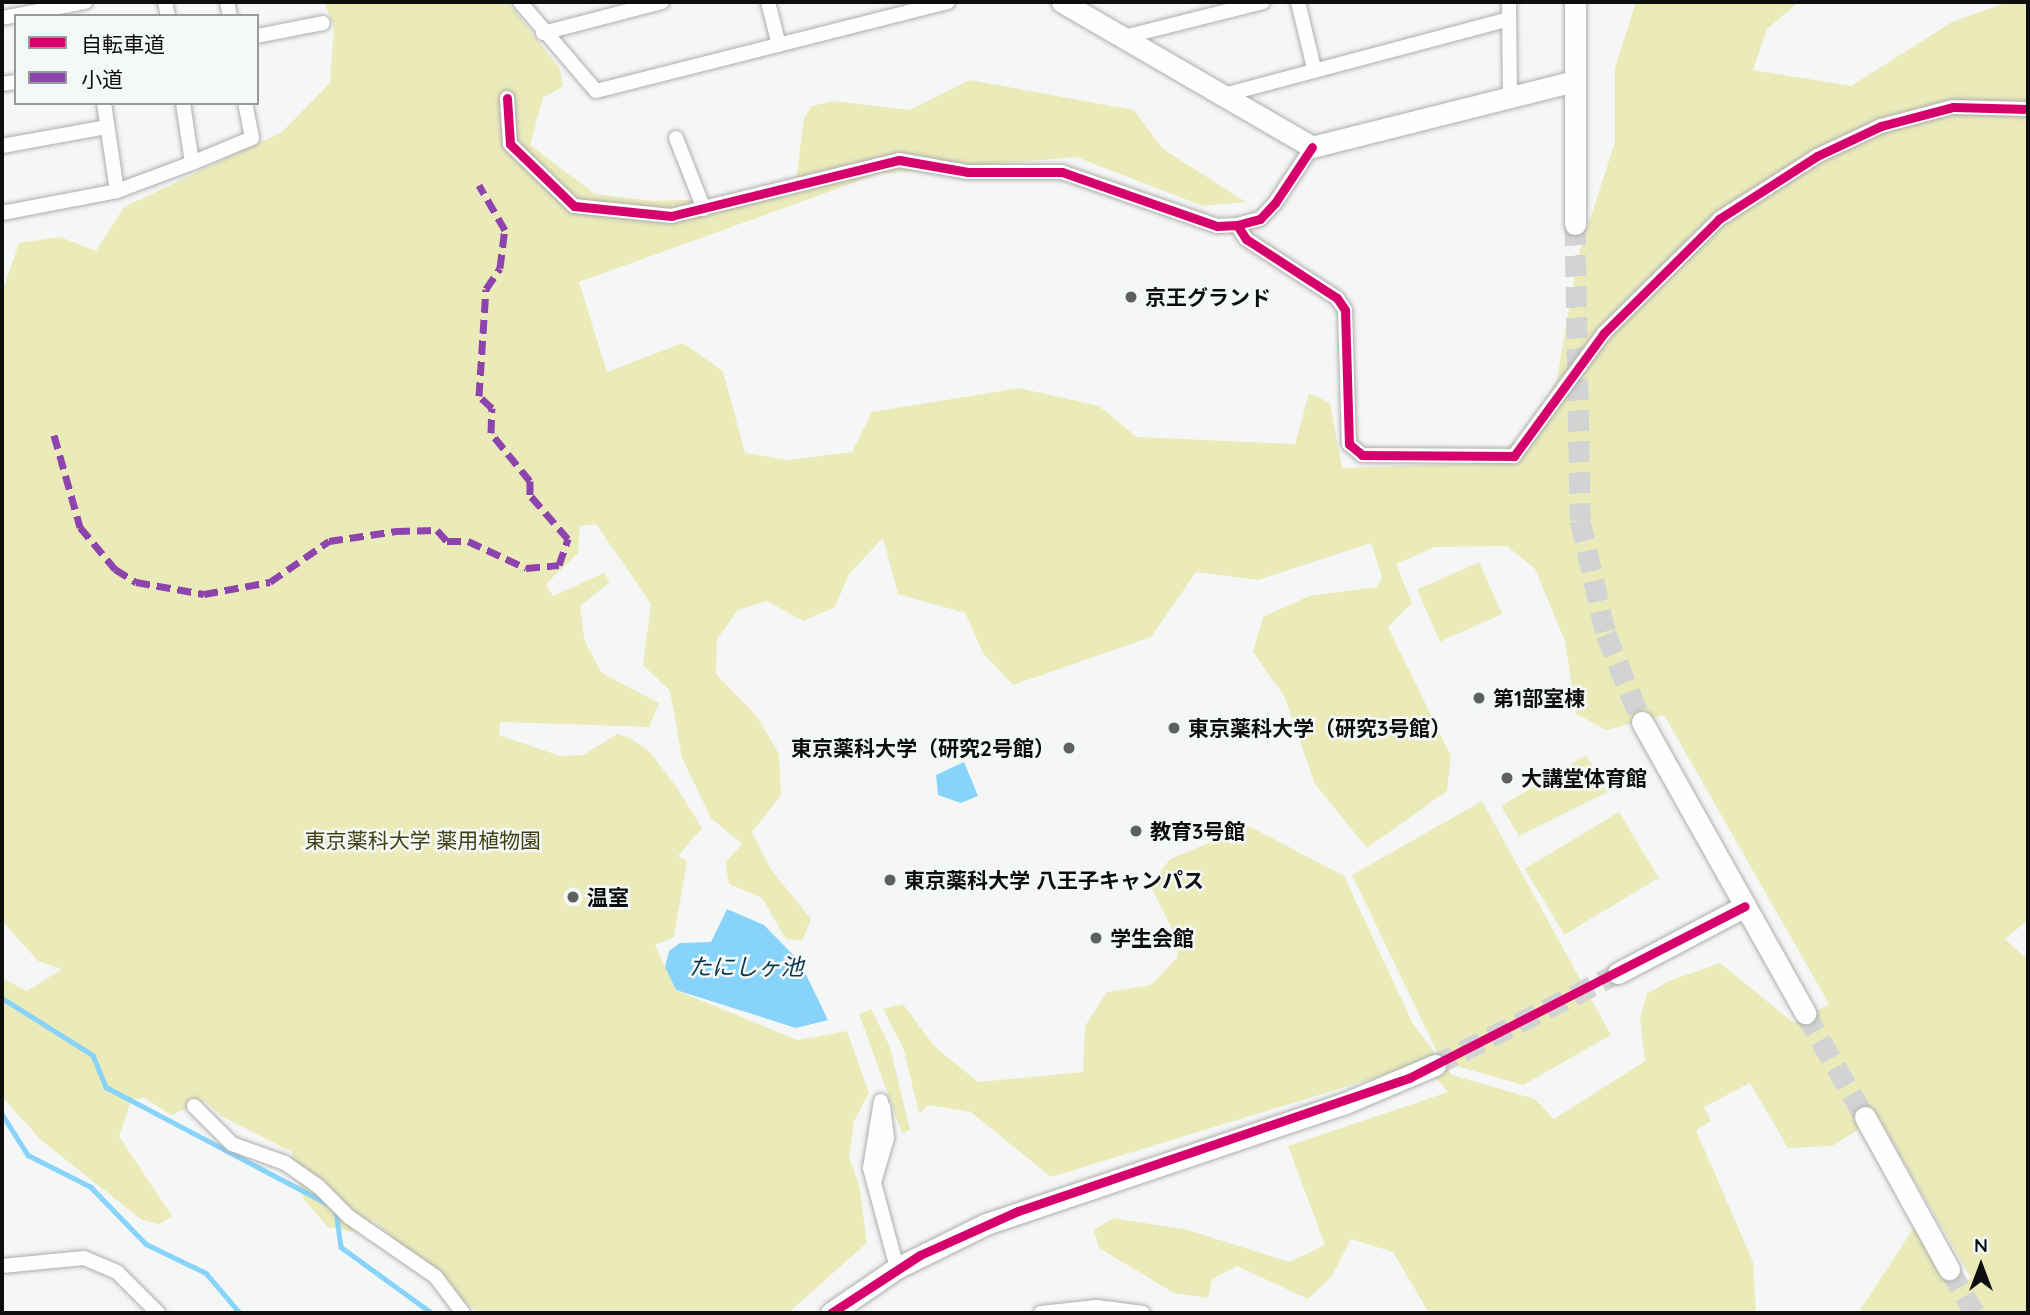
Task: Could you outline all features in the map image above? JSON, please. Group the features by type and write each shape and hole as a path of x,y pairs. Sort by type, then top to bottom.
{"street":[{"path":"23,14 87,2"},
{"path":"520,2 543,33 596,91 948,2"},
{"path":"543,33 662,2"},
{"path":"768,2 779,45"},
{"path":"1062,2 1218,96 1312,147 1575,81"},
{"path":"1124,37 1263,2"},
{"path":"1298,2 1314,68"},
{"path":"1509,2 1510,98"},
{"path":"1575,2 1575,224"},
{"path":"1218,96 1314,68 1508,19"},
{"path":"259,36 323,23"},
{"path":"507,98 510,144 574,206 671,216 840,170 899,160 968,172 1062,172 1217,226 1237,225 1260,219 1275,203 1312,147"},
{"path":"104,105 117,191"},
{"path":"183,105 192,163"},
{"path":"2,213 117,191 252,138 246,105"},
{"path":"1237,225 1246,239 1338,298 1345,310 1349,444 1362,455 1514,456 1604,333 1731,211 1817,156 1881,126 1953,107 2028,109"},
{"path":"2,146 107,127"},
{"path":"676,138 704,209"},
{"path":"1643,722 1805,1013"},
{"path":"1618,973 1745,906"},
{"path":"831,1313 897,1268 1027,1207 1343,1104 1435,1065"},
{"path":"194,1106 232,1144 285,1163 318,1186 349,1217 435,1276 463,1313"},
{"path":"1865,1117 1949,1269"},
{"path":"875,1184 897,1268"},
{"path":"2,1266 84,1258 117,1272 158,1313"},
{"path":"1041,1313 1097,1310 1143,1313"}],"green space":[{"name":"東京薬科大学 薬用植物園","path":"324,2 508,2 560,69 563,86 543,98 530,145 595,194 654,201 794,196 804,118 812,106 833,101 910,110 970,80 1134,110 1163,149 1246,202 1203,206 1076,157 878,174 579,282 607,372 683,343 723,371 745,453 788,460 852,452 872,412 1019,388 1099,406 1137,437 1295,444 1309,393 1330,403 1342,468 1484,463 1531,430 1557,379 1578,256 1615,142 1615,68 1636,2 1799,2 1767,29 1753,70 1851,86 1952,22 2008,2 2028,2 2028,920 2005,939 2028,960 2028,1313 1858,1313 1915,1226 1949,1288 1971,1278 1878,1117 1832,1146 1788,1148 1750,1083 1704,1107 1711,1121 1696,1130 1753,1262 1756,1313 1429,1313 1393,1252 1351,1239 1332,1276 1308,1299 1237,1266 1212,1279 1208,1298 1174,1293 1099,1248 1094,1230 1113,1218 1188,1230 1289,1262 1325,1245 1288,1146 1448,1092 1423,1063 1051,1177 971,1112 928,1105 919,1114 904,1050 883,1009 903,1004 935,1047 978,1082 1083,1072 1085,1026 1107,992 1151,985 1177,958 1178,941 1150,885 1170,859 1249,826 1344,876 1413,1024 1441,1060 1352,875 1482,801 1611,1035 1523,1085 1442,1062 1452,1075 1535,1099 1554,1119 1645,1061 1640,1018 1647,994 1669,981 1720,963 1794,1023 1829,1004 1664,715 1606,730 1576,714 1565,641 1535,569 1507,546 1435,547 1396,564 1412,603 1388,627 1451,756 1447,791 1367,848 1315,784 1284,696 1253,652 1263,617 1309,596 1377,587 1382,577 1371,543 1258,580 1196,572 1151,637 1013,685 983,653 965,613 898,594 883,538 849,574 835,607 803,621 767,601 738,610 717,639 716,674 756,715 779,754 781,795 752,832 770,868 811,919 802,941 786,939 762,898 729,884 725,863 742,844 711,818 682,758 670,691 643,665 651,604 596,524 580,526 578,553 546,584 553,596 604,573 610,582 580,606 585,642 602,673 659,703 649,727 500,722 499,735 560,756 583,755 617,734 628,737 648,750 675,785 702,828 678,856 687,861 674,937 655,945 676,990 797,1040 847,1031 869,1093 854,1121 849,1157 859,1184 867,1243 788,1313 478,1313 373,1220 353,1232 328,1227 303,1198 292,1152 221,1116 205,1101 171,1115 144,1098 132,1099 119,1136 172,1216 159,1224 142,1220 41,1140 2,1097 2,978 27,991 62,969 38,961 2,921 2,293 19,243 60,237 96,251 124,207 282,132 330,83 334,27"},
{"path":"1479,562 1502,614 1440,642 1417,590"},
{"path":"1586,755 1608,792 1519,836 1501,806"},
{"path":"1619,812 1659,878 1564,935 1525,869"},
{"path":"871,1009 890,1047 910,1130 902,1133 859,1014"}],"water":[{"path":"964,762 978,796 961,803 938,795 936,775"},
{"name":"たにしヶ池","path":"727,909 764,925 800,962 828,1020 796,1028 676,990 665,967 669,951 680,943 711,942"}],"waterway":[{"path":"2,998 93,1055 106,1087 326,1203"},
{"path":"2,1114 28,1155 91,1187 146,1244 206,1273 240,1313"},
{"path":"336,1211 341,1247 432,1313"}],"tunnel":[{"path":"1575,224 1580,520 1606,634 1642,722"},
{"path":"1435,1065 1618,973"},
{"path":"1805,1013 1865,1117"},
{"path":"1949,1269 1975,1313"}],"marked path":[{"path":"54,435 80,527 115,569 136,582 204,594 270,582 329,541 396,531 437,530 447,541 468,541 526,568 559,565 568,539 530,495 530,481 491,433 492,408 479,396 486,289 500,268 505,230 479,185"}],"cycle path":[{"path":"507,98 510,144 574,206 671,216 899,160 968,172 1062,172 1217,226 1237,225 1260,219 1275,203 1312,147"},
{"path":"1237,225 1246,239 1337,298 1345,310 1349,444 1362,455 1514,456 1604,333 1719,219 1817,156 1881,126 1953,107 2028,109"},
{"path":"831,1313 920,1255 1018,1211 1409,1078 1745,906"}],"place":[{"name":"京王グランド","path":"1131,297"},
{"name":"第1部室棟","path":"1479,698"},
{"name":"東京薬科大学（研究3号館）","path":"1174,728"},
{"name":"東京薬科大学（研究2号館）","path":"1069,748"},
{"name":"大講堂体育館","path":"1507,778"},
{"name":"教育3号館","path":"1136,831"},
{"name":"東京薬科大学 八王子キャンパス","path":"890,880"},
{"name":"温室","path":"573,897"},
{"name":"学生会館","path":"1096,938"}]}
